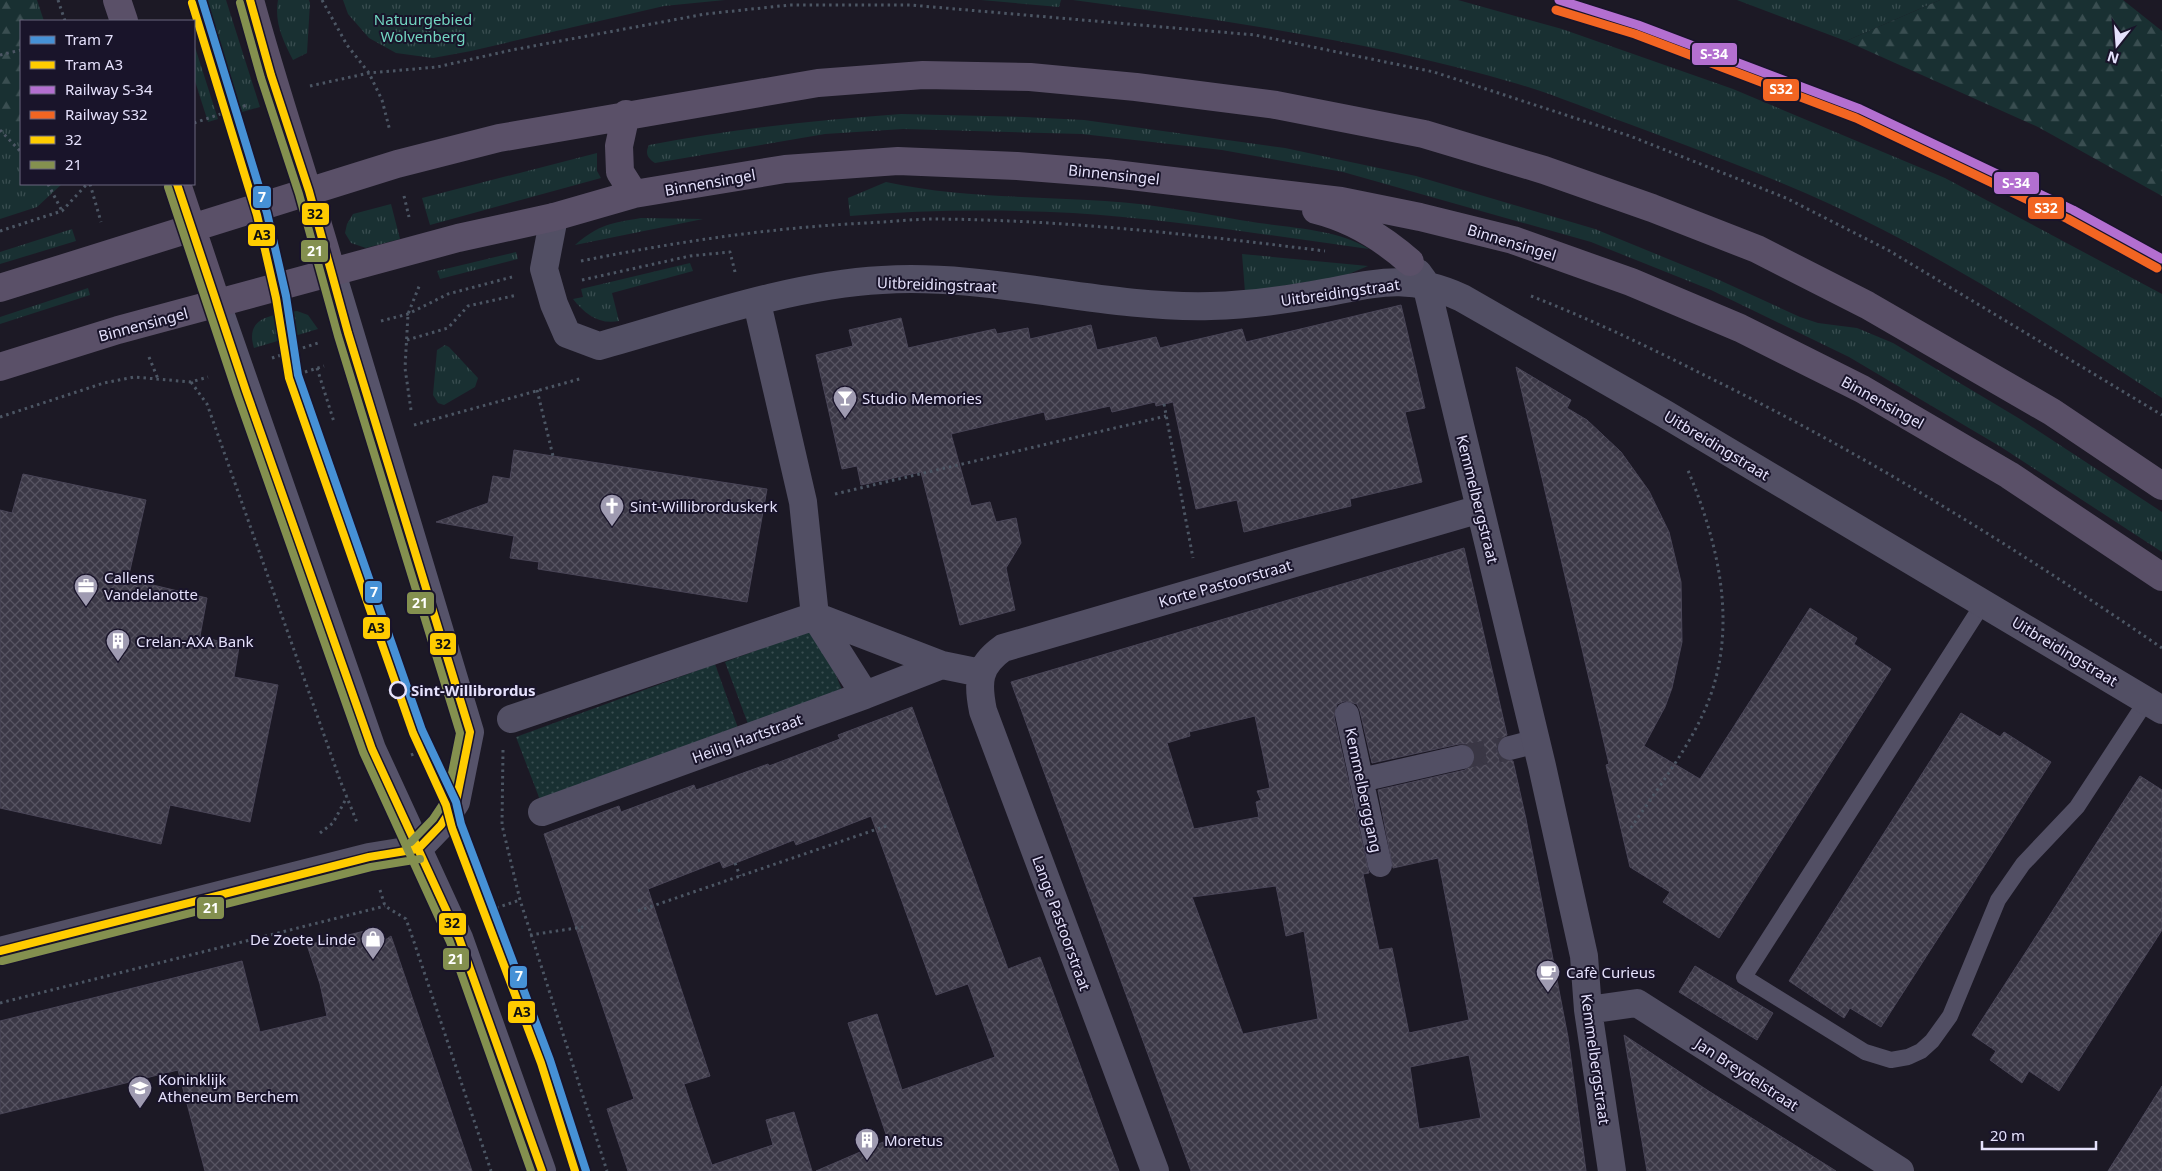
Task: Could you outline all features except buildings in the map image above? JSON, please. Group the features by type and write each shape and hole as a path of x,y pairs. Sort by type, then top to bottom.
{"main road":[{"path":"117,0 124,20"},
{"path":"250,0 271,75 309,191 470,732 456,802 441,825 418,849"},
{"path":"0,288 397,164 490,140 626,114 818,83 922,75 1030,77 1136,87 1276,105 1424,134 1544,170 1652,208 1757,250 1866,305 2035,403 2162,486"},
{"path":"626,114 619,146 620,172 634,194"},
{"name":"Binnensingel","path":"0,367 118,330 458,238 554,217 634,194 785,169 898,161 1017,166 1225,186 1341,201 1420,217 1513,240 1631,282 1740,328 1862,389 2009,475 2162,577"},
{"path":"177,185 190,228 380,767 459,938 542,1171"},
{"path":"1225,186 1322,211 1358,225 1385,240 1410,262"}],"street":[{"name":"Uitbreidingstraat","path":"554,217 544,268 554,304 567,334 599,346 808,289 882,280 956,282 1145,304 1198,306 1279,301 1379,283 1403,282 1426,284 1462,298 1640,399 1984,602 2154,705"},
{"name":"Kemmelbergstraat","path":"1410,262 1426,284 1537,741 1584,956 1588,1010 1612,1171"},
{"path":"757,303 803,502 814,616 865,695"},
{"name":"Korte Pastoorstraat","path":"981,673 988,658 1003,648 1480,509"},
{"path":"512,719 814,616 942,665 981,673"},
{"name":"Heilig Hartstraat","path":"542,812 865,695 942,665"},
{"name":"Lange Pastoorstraat","path":"981,673 979,692 983,711 1155,1171"},
{"name":"Kemmelberggang","path":"1347,714 1380,865"},
{"path":"1510,748 1537,741"},
{"path":"1361,780 1462,758"},
{"path":"0,950 369,857 418,849"},
{"name":"Jan Breydelstraat","path":"1588,1010 1637,1003 1900,1171"}],"lane":[{"path":"1984,602 1744,977 1865,1052 1891,1060 1908,1057 1932,1041 1950,1016 1998,900 2023,864 2077,807 2154,705"}],"path":[{"path":"58,0 65,20"},
{"path":"322,0 347,44 370,73"},
{"path":"0,55 20,50"},
{"path":"0,130 20,151"},
{"path":"49,185 62,211"},
{"path":"0,231 62,211 86,185"},
{"path":"408,314 448,294 544,268 730,234 815,226 935,219 1067,223 1196,235 1330,251"},
{"path":"1526,294 1666,356 1788,416 1948,509 2066,582 2162,648"},
{"path":"305,372 327,366"},
{"path":"0,417 104,383 134,377 191,382 239,368"},
{"path":"317,368 334,422"},
{"path":"191,382 207,404 340,780 354,812 385,906 406,919 490,1171"},
{"path":"537,390 553,456"},
{"path":"1164,404 1199,591"},
{"path":"803,502 1166,416"},
{"path":"1631,828 1687,742 1707,702 1722,645 1723,597 1716,551 1704,509 1687,466"},
{"path":"340,780 380,767 470,732"},
{"path":"638,911 888,825"},
{"path":"735,863 740,876"},
{"path":"520,900 607,1171"},
{"path":"0,1003 385,906"},
{"path":"530,935 583,927"}],"green space":[{"path":"0,0 37,0 44,20 20,20 20,185 61,185 37,207 0,219"},
{"path":"0,0 33,0 39,20 20,20 20,129 0,108"},
{"path":"206,0 226,0 260,107 242,112"},
{"path":"278,0 309,0 310,3 307,53 293,60 278,24"},
{"name":"Natuurgebied Wolvenberg","path":"343,0 725,0 664,6 471,51 433,58 396,53 369,38 348,14"},
{"path":"981,0 1061,0 1059,7"},
{"path":"1073,0 1458,0 1562,29 1733,89 1945,178 2162,294 2162,398 2082,346 1959,271 1875,226 1832,205 1757,173 1560,98 1463,69 1353,44 1241,24"},
{"path":"1737,0 1940,0 1846,41"},
{"path":"1940,0 2123,0 2162,31 2162,196 2038,127 1846,41"},
{"path":"195,47 218,119 208,122 195,81"},
{"path":"901,114 1084,120 1285,148 1416,176 1595,229 1717,279 1800,317 1818,323 1857,328 1893,343 2020,419 2162,512 2162,552 2001,447 1849,357 1711,290 1591,242 1343,172 1222,150 1082,134 903,129 825,134 655,163 647,153 649,145 712,134 806,122"},
{"path":"597,153 597,171 601,178 430,225 422,198"},
{"path":"886,182 968,194 1124,202 1163,207 1316,231 1344,238 1369,249 1184,224 1073,213 961,211 850,216 848,198"},
{"path":"391,204 400,239 366,248 351,243 345,233 347,224 353,214"},
{"path":"641,218 703,219 575,245 591,233 606,226"},
{"path":"72,229 76,241 0,264 0,252"},
{"path":"516,252 518,259 440,279 437,271"},
{"path":"1242,254 1368,266 1344,276 1245,292"},
{"path":"690,263 693,271 612,293 619,321 599,320 588,314 573,299 583,297 581,289"},
{"path":"88,288 90,295 0,324 0,317"},
{"path":"297,311 308,315 318,329 254,348 252,337 253,329 257,323 271,316"},
{"path":"445,345 478,378 475,387 444,405 438,403 433,395 437,350"},
{"path":"817,628 842,690 748,724 725,662"},
{"path":"715,664 738,728 540,800 516,737"}],"tunnel":[{"path":"1462,757 1510,748"}],"tram line":[{"name":"7","path":"202,0 267,213 286,296 298,375 422,730 456,802 461,824 550,1060 586,1171"},
{"name":"A3","path":"192,3 257,215 276,298 289,378 413,733 446,805 452,828 541,1063 575,1171"}],"rail line":[{"name":"S-34","path":"1559,0 1638,25 1860,109 2073,210 2162,259"},
{"name":"S32","path":"1556,10 1635,34 1856,118 2068,219 2157,268"}],"transit line":[{"name":"32","path":"250,0 271,75 309,191 348,333 470,732 456,802 441,825 418,849"},
{"name":"21","path":"240,3 261,78 299,194 338,336 460,733 447,798 433,819 411,842"},
{"name":"32","path":"177,185 246,391 372,749 459,938 542,1171"},
{"name":"21","path":"168,187 237,394 363,752 450,942 531,1171"},
{"name":"32","path":"0,951 369,857 418,849"},
{"name":"21","path":"2,961 371,867 420,859"}],"place":[{"name":"Studio Memories","path":"845,419"},
{"name":"Sint-Willibrorduskerk","path":"612,527"},
{"name":"Callens Vandelanotte","path":"86,607"},
{"name":"Crelan-AXA Bank","path":"118,662"},
{"name":"Sint-Willibrordus","path":"398,690"},
{"name":"De Zoete Linde","path":"373,960"},
{"name":"Cafè Curieus","path":"1548,993"},
{"name":"Koninklijk Atheneum Berchem","path":"140,1109"},
{"name":"Moretus","path":"867,1161"}]}
